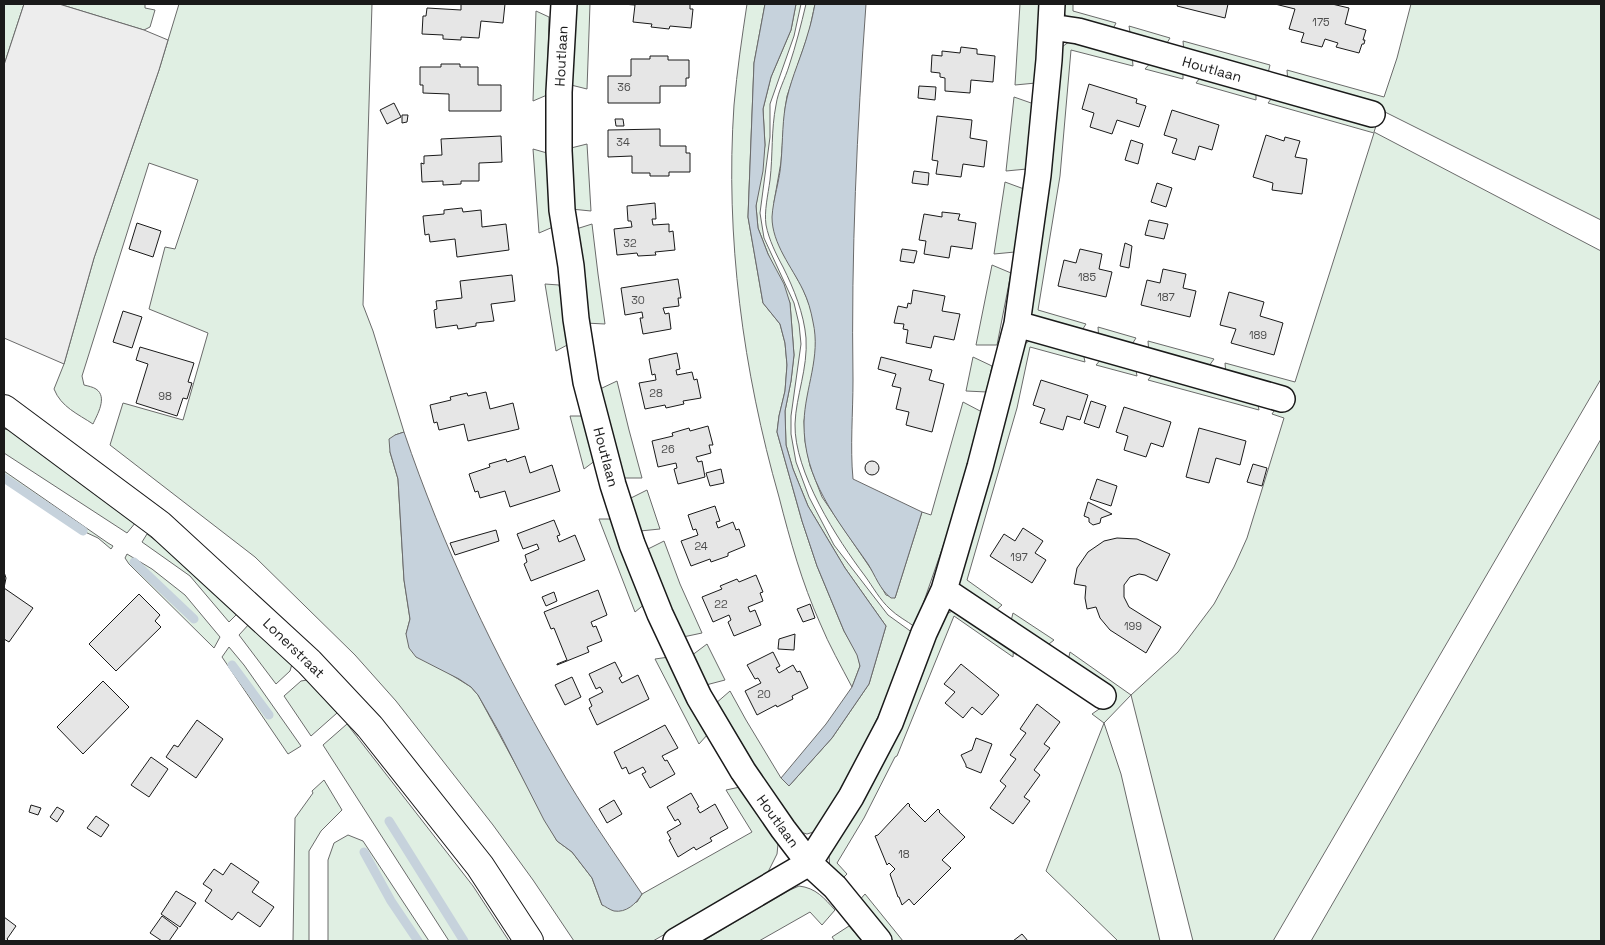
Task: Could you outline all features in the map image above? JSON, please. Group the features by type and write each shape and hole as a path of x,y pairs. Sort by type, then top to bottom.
{"street":[{"name":"Houtlaan","path":"564,4 558,92 562,210 586,382 613,485 632,544 660,614 699,696 743,771 783,829 810,863 835,887 879,941"},
{"name":"Houtlaan","path":"676,941 810,863 851,797 890,722 924,633 944,590 982,458 1016,324 1038,175 1052,15 1078,31 1372,114"},
{"path":"1016,324 1282,399"},
{"name":"Lonerstraat","path":"4,409 160,525 310,662 370,727 474,858 529,941"},
{"path":"944,590 1103,696"}],"green space":[{"path":"4,4 24,4 4,65"},
{"path":"59,4 145,4 145,8 155,10 150,27 144,30"},
{"path":"179,4 372,4 363,305 373,331 404,432 395,435 390,452 398,479 404,580 410,619 406,634 442,669 471,687 478,695 557,841 572,852 592,878 602,905 637,902 642,894 752,832 726,790 740,787 778,844 777,854 766,876 653,941 574,941 493,825 396,701 355,655 255,557 110,445 123,403 183,420 208,333 149,309 165,247 175,249 198,180 149,163 82,376 84,385 96,389 101,397 99,411 93,424 61,401 54,389 64,364 94,258 159,70"},
{"path":"571,4 590,4 587,89 567,84"},
{"path":"747,4 765,4 754,63 748,217 763,303 780,324 785,343 787,365 785,391 777,432 802,521 817,566 844,631 858,655 860,666 852,687 824,631 797,561 766,449 747,352 735,254 732,155 735,92"},
{"path":"796,4 801,4 794,36 770,104 770,137 760,213 764,238 794,303 799,324 801,344 791,416 791,434 796,462 809,497 834,545 888,615 913,633 890,691 861,753 817,831 807,834 793,830 715,704 730,691 781,778 789,786 832,738 869,684 886,626 845,568 808,506 793,469 786,445 785,411 794,355 790,303 758,228 756,206 765,145 763,109 771,77 791,30"},
{"path":"806,4 815,4 809,32 787,96 781,162 774,202 776,237 803,289 811,309 816,331 816,352 804,421 805,441 810,466 822,497 873,572 886,595 895,598 922,512 931,515 963,402 982,412 949,529 915,627 883,602 842,543 809,483 797,443 795,424 797,403 804,371 805,329 795,293 769,236 766,225 766,203 771,171 773,124 777,100 794,50"},
{"path":"1020,4 1040,4 1036,83 1015,85"},
{"path":"1061,4 1073,4 1073,11 1116,23 1111,33 1068,19 1062,10"},
{"path":"1411,4 1601,4 1601,220 1381,110 1288,83 1287,70 1384,97 1397,58"},
{"path":"536,11 549,17 547,95 533,101"},
{"path":"1129,26 1170,38 1164,48 1131,39"},
{"path":"1070,41 1132,55 1133,66 1071,50 1060,176 1038,310 1086,324 1079,335 1029,315 1059,54 1062,47"},
{"path":"1183,41 1270,65 1267,77 1184,53"},
{"path":"1153,60 1183,68 1183,79 1145,69"},
{"path":"1203,74 1256,89 1256,100 1196,83"},
{"path":"1275,94 1377,123 1374,132 1601,251 1601,379 1273,941 1193,941 1131,695 1178,652 1214,604 1247,538 1284,418 1272,414 1278,405 1226,376 1225,363 1295,382 1374,133 1268,103"},
{"path":"1014,97 1034,104 1027,169 1006,171"},
{"path":"587,144 591,211 571,209 567,149"},
{"path":"533,149 547,153 553,227 539,233"},
{"path":"1005,182 1024,189 1015,252 994,254"},
{"path":"592,224 605,324 585,323 573,230"},
{"path":"992,265 1011,273 997,345 976,345"},
{"path":"545,284 559,285 569,344 556,351"},
{"path":"1098,327 1136,338 1129,349 1099,341"},
{"path":"1036,339 1083,352 1085,362 1030,347 1017,408 967,580 1002,605 993,613 957,585 1022,346"},
{"path":"1148,341 1214,359 1206,370 1149,354"},
{"path":"973,357 992,366 987,392 966,391"},
{"path":"1103,357 1135,365 1137,376 1096,365"},
{"path":"1155,371 1257,400 1259,410 1148,380"},
{"path":"617,381 642,478 623,478 600,389"},
{"path":"570,416 585,416 596,460 584,469"},
{"path":"4,429 9,430 136,522 127,533 4,453"},
{"path":"1601,439 1601,941 1311,941"},
{"path":"4,471 113,546 111,549 98,538 83,531 4,478"},
{"path":"647,490 660,529 640,531 629,499"},
{"path":"599,519 614,519 646,603 635,612"},
{"path":"147,534 195,571 238,613 229,622 190,576 142,542"},
{"path":"664,541 680,584 702,633 683,637 646,550"},
{"path":"127,554 152,569 185,595 220,637 214,648 129,564 125,558"},
{"path":"955,610 1014,643 1013,657 954,616 897,756 864,818 837,863 847,874 842,879 830,869 829,856 859,802 941,621 948,613"},
{"path":"1013,613 1054,640 1044,648 1010,625"},
{"path":"250,623 292,664 290,671 276,684 239,635"},
{"path":"707,644 725,680 706,685 691,656"},
{"path":"229,647 244,665 301,746 288,754 222,657"},
{"path":"1070,652 1131,695 1104,723 1092,714 1102,707 1106,708 1113,697 1067,665"},
{"path":"669,657 708,734 699,744 655,659"},
{"path":"307,680 337,713 311,736 284,696 301,681"},
{"path":"1104,723 1121,774 1160,941 1118,941 1046,871"},
{"path":"347,724 473,886 509,941 449,941 323,745"},
{"path":"324,780 342,810 321,831 309,851 309,941 293,941 295,818 313,793 312,791"},
{"path":"348,835 363,841 429,941 328,941 328,860 334,843"},
{"path":"799,886 815,891 835,910 822,925 810,912 759,941 703,941 790,890"},
{"path":"865,894 903,941 888,941 857,903"},
{"path":"849,926 862,941 835,941 832,937"}],"shaded area":[{"path":"24,4 59,4 144,30 168,40 94,258 64,364 4,338 4,65"},
{"path":"765,4 796,4 791,30 771,77 763,109 765,145 763,171 756,206 758,228 768,254 784,284 790,303 794,355 785,411 786,445 793,469 808,506 845,568 886,626 869,684 832,738 789,786 781,778 826,724 852,687 860,666 857,655 844,631 817,566 802,521 777,432 785,391 787,365 785,343 780,324 763,303 748,217 754,63"},
{"path":"815,4 866,4 857,145 854,239 852,467 853,479 922,512 895,598 891,598 884,591 834,515 824,498 809,462 805,443 804,422 814,360 815,335 805,294 783,255 773,227 772,217 780,169 785,106 809,30"},
{"path":"404,432 453,559 491,641 576,795 642,894 634,904 623,911 614,911 602,905 592,878 572,852 557,841 478,695 471,687 459,679 416,657 409,648 406,634 410,619 404,580 398,479 390,452 389,439"}],"building":[{"path":"461,4 505,4 503,23 481,21 479,38 443,39 443,35 422,34 423,16 426,16 427,8 461,10"},
{"path":"622,4 690,4 690,9 693,9 691,28 670,26 669,29 651,27 652,24 633,22 635,5"},
{"path":"1178,4 1228,4 1225,18 1177,6"},
{"path":"1275,4 1332,4 1349,8 1345,24 1366,30 1363,40 1365,40 1364,44 1362,44 1359,53 1336,47 1338,43 1325,39 1322,47 1301,42 1304,33 1289,29 1295,9"},
{"path":"961,47 977,49 977,54 995,56 993,82 971,80 970,93 945,91 945,78 940,77 940,73 931,72 932,55 942,56 942,51 960,53"},
{"path":"650,56 668,56 668,60 689,60 689,78 686,78 686,86 660,86 660,103 608,103 608,76 631,76 631,59 650,59"},
{"path":"441,64 460,64 460,67 478,67 478,85 501,85 501,111 449,111 449,94 423,93 423,85 420,85 420,67 441,67"},
{"path":"1089,84 1137,99 1136,103 1146,106 1139,127 1117,120 1112,134 1090,127 1094,113 1082,109"},
{"path":"919,86 936,87 935,100 918,98"},
{"path":"394,103 401,117 387,124 380,110"},
{"path":"1172,110 1219,125 1212,150 1199,146 1195,160 1172,153 1177,139 1164,135"},
{"path":"402,115 408,115 407,122 402,123"},
{"path":"937,116 972,120 970,138 987,141 984,167 963,164 961,177 936,174 938,161 932,160"},
{"path":"615,119 623,119 624,126 616,126"},
{"path":"660,129 660,146 686,146 686,153 690,153 690,172 669,172 669,176 650,176 650,173 632,173 632,156 608,157 608,130"},
{"path":"1266,135 1284,141 1285,137 1300,141 1295,157 1307,159 1302,194 1272,190 1273,183 1253,177"},
{"path":"501,136 502,162 479,163 479,181 461,181 461,184 443,185 443,181 422,182 421,163 424,164 424,156 442,155 441,139"},
{"path":"1131,140 1143,144 1138,164 1125,160"},
{"path":"914,171 929,173 928,185 912,183"},
{"path":"1157,183 1172,188 1166,207 1151,202"},
{"path":"655,203 656,219 652,219 653,225 669,224 669,232 673,231 675,250 655,252 656,255 638,256 637,253 617,255 614,229 632,227 631,221 628,221 627,206"},
{"path":"462,208 463,212 481,210 482,227 506,224 509,250 457,257 455,239 430,242 429,234 425,235 423,216 444,214 444,210"},
{"path":"942,212 960,214 958,220 976,223 972,249 951,246 949,258 924,254 926,241 919,240 924,214 942,217"},
{"path":"1149,220 1168,224 1164,239 1145,235"},
{"path":"137,223 161,231 153,257 129,249"},
{"path":"1125,243 1132,246 1129,268 1120,266"},
{"path":"902,249 917,251 914,263 900,261"},
{"path":"1080,249 1102,254 1099,269 1112,272 1106,297 1058,286 1064,260 1076,263"},
{"path":"1163,269 1186,274 1183,288 1196,291 1190,317 1141,305 1147,280 1160,283"},
{"path":"512,275 515,301 491,304 494,321 476,323 476,326 458,329 457,325 436,328 434,310 437,309 436,301 462,298 460,281"},
{"path":"678,279 681,298 678,298 679,306 663,308 665,314 669,313 671,329 643,334 640,318 643,318 642,312 625,315 621,288"},
{"path":"913,290 945,296 942,311 960,314 954,340 934,336 931,348 906,343 908,330 903,329 904,324 894,323 898,306 907,308 908,303 911,304"},
{"path":"1229,292 1264,302 1260,316 1283,323 1274,355 1231,343 1236,329 1220,325"},
{"path":"123,311 142,317 132,348 113,342"},
{"path":"140,347 194,363 188,382 192,383 187,399 183,398 177,416 136,403 148,364 136,360"},
{"path":"677,353 680,369 676,370 677,375 692,372 694,380 697,379 701,398 683,401 684,404 666,408 665,405 645,409 639,383 656,380 655,374 652,375 649,359"},
{"path":"881,357 932,370 929,380 944,384 932,432 906,425 909,412 896,409 901,388 892,386 896,374 878,369"},
{"path":"1041,380 1088,395 1080,420 1067,416 1063,430 1040,423 1045,409 1033,405"},
{"path":"486,392 490,409 513,403 519,429 468,441 464,424 439,430 437,422 434,423 430,405 451,400 450,397 467,393 468,396"},
{"path":"1091,401 1106,406 1099,428 1084,423"},
{"path":"1124,407 1171,422 1163,447 1151,443 1146,457 1124,450 1128,436 1116,432"},
{"path":"708,426 713,445 709,445 711,453 696,457 698,462 702,461 705,477 678,484 674,469 677,468 676,463 658,467 652,441 673,436 672,433 689,428 690,431"},
{"path":"1199,428 1246,441 1240,465 1216,458 1209,483 1186,477"},
{"path":"525,456 530,473 552,465 560,491 510,507 505,491 480,498 478,491 475,492 469,474 490,467 489,464 506,459 507,462"},
{"path":"869,461 875,461 879,468 875,475 869,475 865,471 865,465"},
{"path":"1253,464 1267,468 1262,486 1247,482"},
{"path":"721,469 724,483 710,486 706,473"},
{"path":"1097,479 1117,486 1111,506 1090,499"},
{"path":"1088,502 1112,514 1101,518 1100,523 1093,525 1089,522 1089,518 1084,516"},
{"path":"715,506 720,521 716,522 718,528 733,522 736,530 739,529 745,546 728,553 728,556 711,562 710,559 691,566 681,541 698,535 696,529 693,530 688,515"},
{"path":"554,520 560,535 557,536 559,542 575,535 585,560 531,581 524,564 527,562 525,555 539,549 537,544 523,549 517,534"},
{"path":"1023,528 1043,541 1035,553 1046,560 1032,583 990,556 1004,534 1015,541"},
{"path":"496,530 499,541 455,555 450,543"},
{"path":"1117,538 1137,539 1170,554 1157,581 1139,574 1130,577 1124,585 1124,597 1129,607 1161,627 1146,653 1110,630 1100,618 1096,607 1087,609 1085,598 1086,586 1074,584 1077,568 1088,552 1104,541"},
{"path":"4,572 6,578 4,588"},
{"path":"756,575 763,592 760,593 763,601 748,607 750,612 755,610 761,625 734,636 728,622 731,620 729,615 713,622 702,597 722,589 720,586 737,579 739,582"},
{"path":"4,588 33,608 9,642 4,639"},
{"path":"598,590 607,615 591,622 593,627 596,626 602,641 587,647 589,652 557,665 567,660 554,628 551,629 544,612"},
{"path":"554,592 557,601 546,606 542,597"},
{"path":"139,594 160,615 155,621 161,627 116,671 89,644"},
{"path":"810,604 815,618 803,622 797,609"},
{"path":"795,634 794,650 778,649 779,639"},
{"path":"773,652 780,666 776,668 779,673 793,665 797,672 800,671 808,688 792,696 793,699 757,715 745,691 761,683 758,678 755,679 747,665"},
{"path":"615,662 622,676 619,678 622,683 638,675 649,699 597,725 589,708 592,706 589,699 603,692 600,687 596,689 589,674"},
{"path":"961,664 999,695 982,715 972,707 963,718 945,703 955,692 944,684"},
{"path":"572,677 581,697 565,705 555,685"},
{"path":"103,681 129,707 83,754 57,727"},
{"path":"1037,704 1060,722 1044,744 1050,748 1034,770 1040,775 1024,797 1030,801 1013,824 990,808 1006,786 1000,781 1016,759 1010,755 1026,733 1020,729"},
{"path":"197,720 223,739 196,778 166,757 174,745 178,747"},
{"path":"665,725 678,748 662,756 665,761 667,760 675,774 650,788 642,774 646,772 643,767 629,774 626,767 622,769 614,752"},
{"path":"976,738 992,744 981,773 966,767 961,755 972,750"},
{"path":"151,757 168,769 149,797 131,785"},
{"path":"691,793 699,807 697,808 700,813 715,804 728,828 710,838 712,841 696,850 694,847 678,857 667,832 681,824 678,819 675,821 667,807"},
{"path":"614,800 622,814 607,823 599,809"},
{"path":"908,803 925,822 938,809 965,837 942,860 951,868 914,905 909,899 902,905 890,874 895,869 889,863 887,865 875,836"},
{"path":"31,805 41,808 38,815 29,812"},
{"path":"57,807 64,811 57,822 50,817"},
{"path":"96,816 109,825 101,837 87,828"},
{"path":"231,863 259,882 252,892 274,907 260,927 238,912 232,920 205,901 212,890 203,884 214,869 223,875"},
{"path":"176,891 196,903 180,927 161,914"},
{"path":"162,916 178,928 169,941 162,941 150,933"},
{"path":"4,917 16,926 7,939 9,941 4,941"},
{"path":"1022,934 1028,941 1013,941"}],"waterway":[{"path":"4,478 83,531"},
{"path":"134,562 194,619"},
{"path":"232,665 269,715"},
{"path":"389,821 464,941"},
{"path":"364,852 391,901 418,941"}]}
